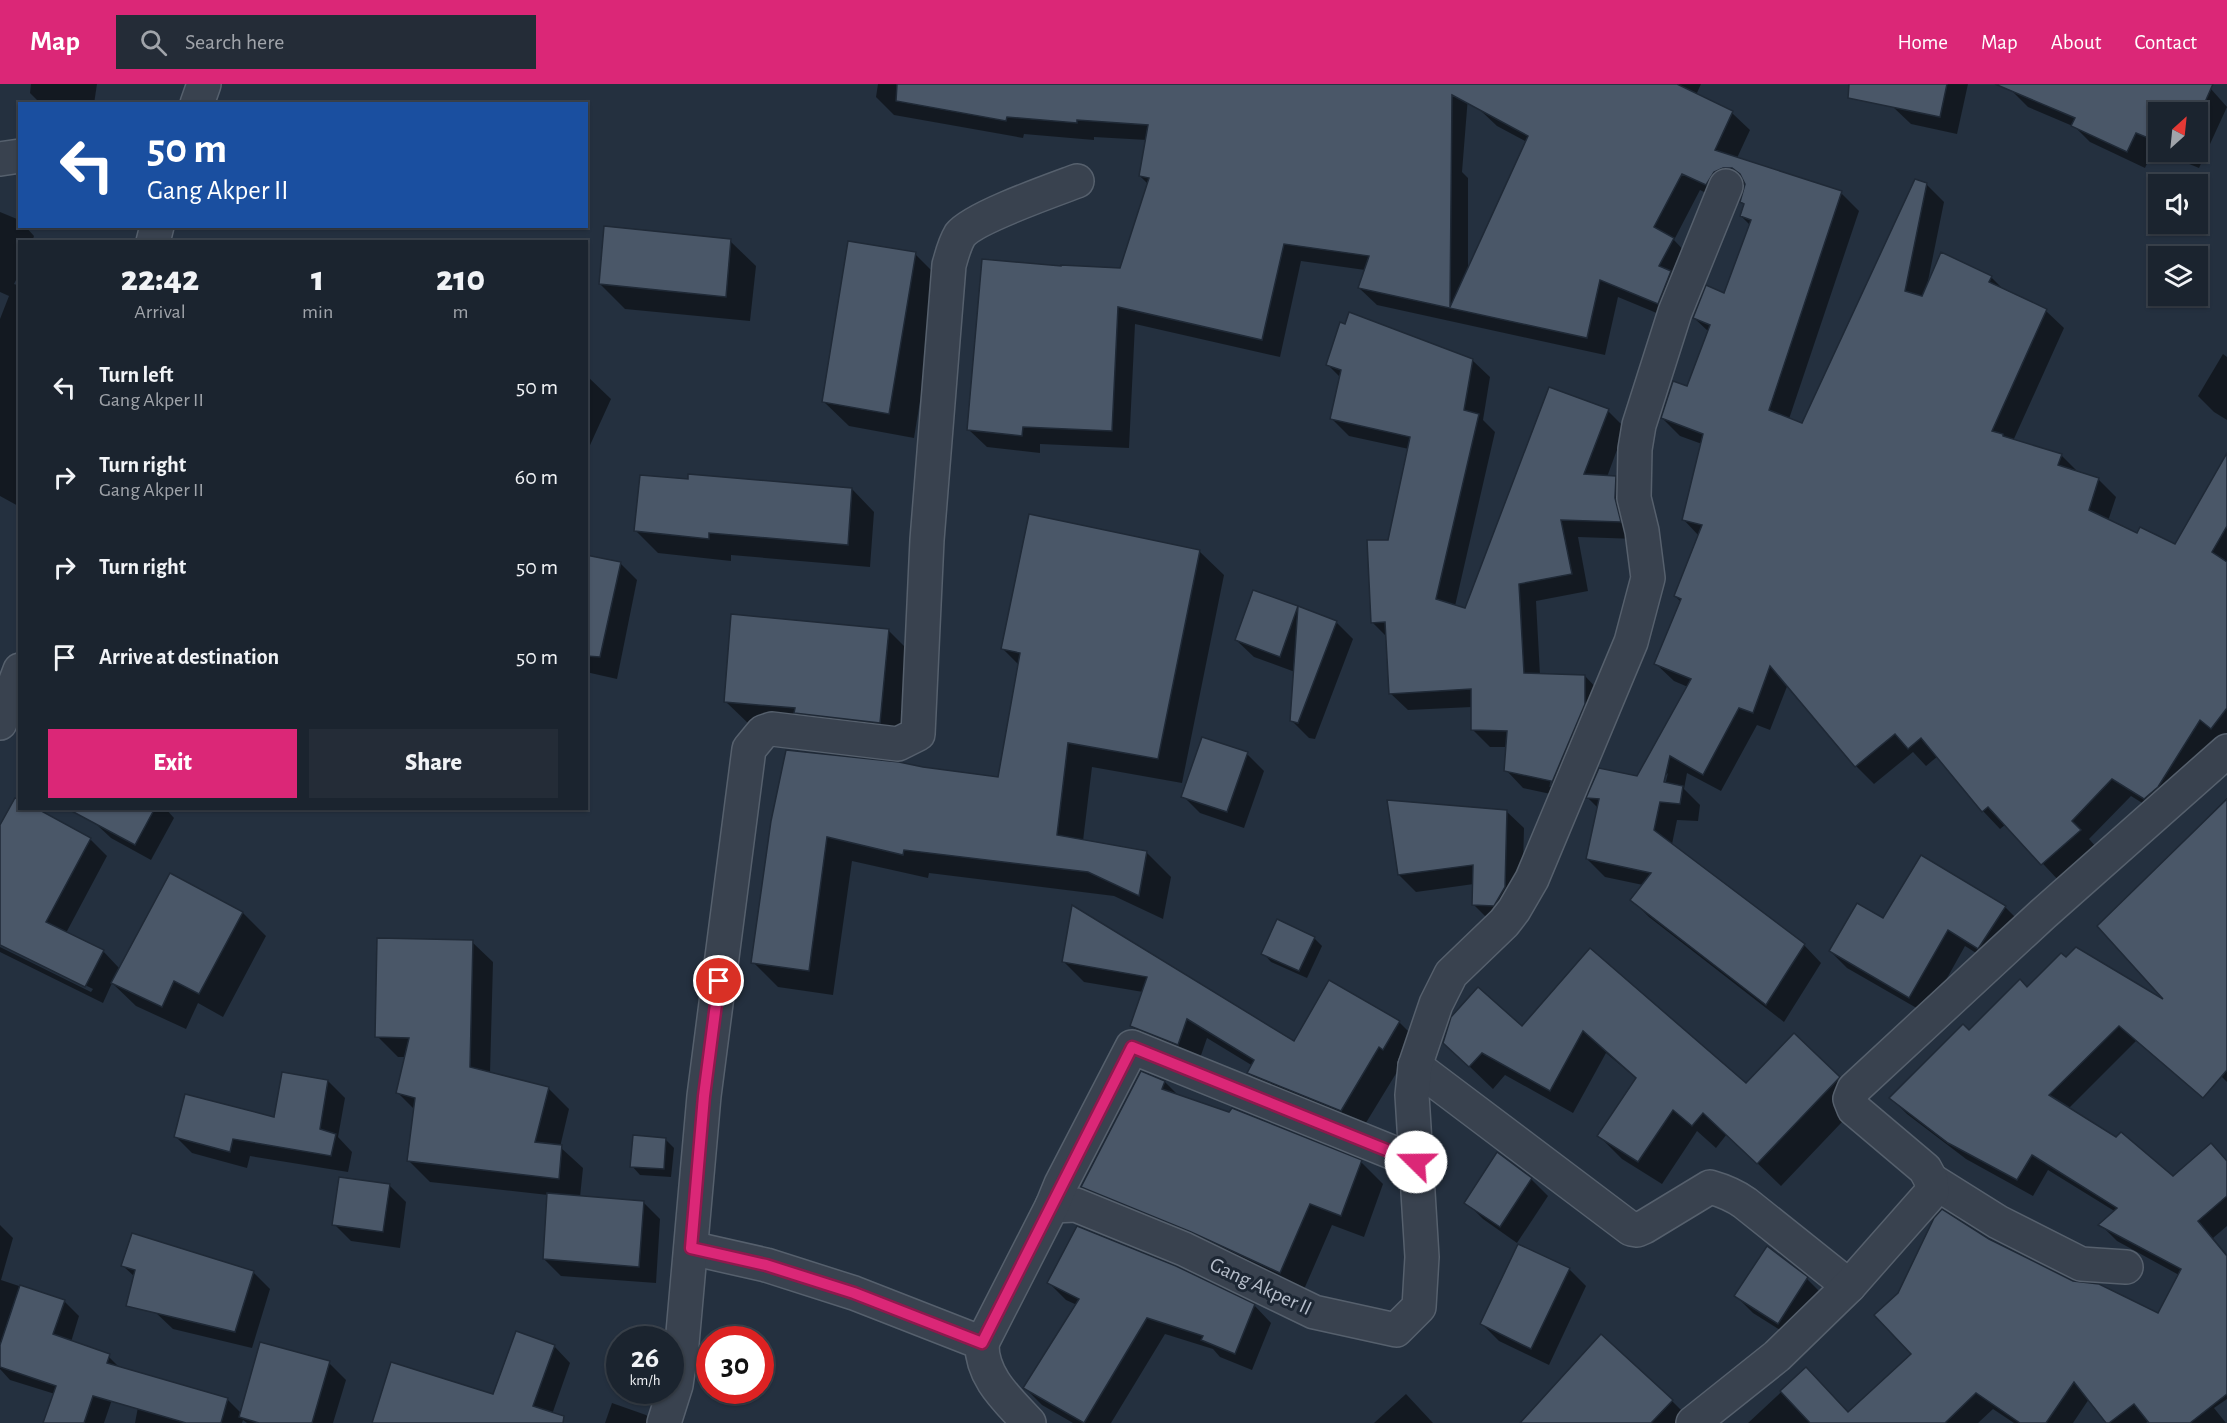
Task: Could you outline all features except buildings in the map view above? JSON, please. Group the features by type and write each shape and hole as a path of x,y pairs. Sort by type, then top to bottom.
{"street":[{"path":"198,102 204,84"},
{"path":"0,159 18,156"},
{"path":"664,1423 676,1385 704,1096 749,749 763,732 772,729 898,744 918,734 927,540 949,266 954,248 962,233 977,222 1077,181"},
{"path":"1029,1423 990,1378 982,1352 982,1343 1132,1047 1416,1162 1412,1095 1415,1066 1437,1004 1451,974 1504,923 1532,879 1631,642 1648,578 1642,531 1634,498 1635,449 1639,425 1675,312 1726,186"},
{"path":"0,723 18,675"},
{"path":"1693,1423 1776,1356 1849,1286 1932,1192 1931,1180 1925,1169 1854,1108 1850,1099 1854,1089 2043,914 2227,751"},
{"path":"1415,1066 1631,1229 1637,1230 1644,1227 1710,1187 1734,1195 1849,1286"},
{"name":"Gang Akper II","path":"1053,1206 1076,1205 1184,1249 1314,1311 1396,1330 1419,1307 1422,1257 1416,1162"},
{"path":"1931,1180 1998,1222 2081,1264 2126,1267"},
{"path":"691,1248 766,1265 843,1290 920,1317 982,1343"}],"route":[{"path":"719,981 704,1096 691,1248 766,1265 854,1293 982,1343 1132,1047 1416,1162"}]}
